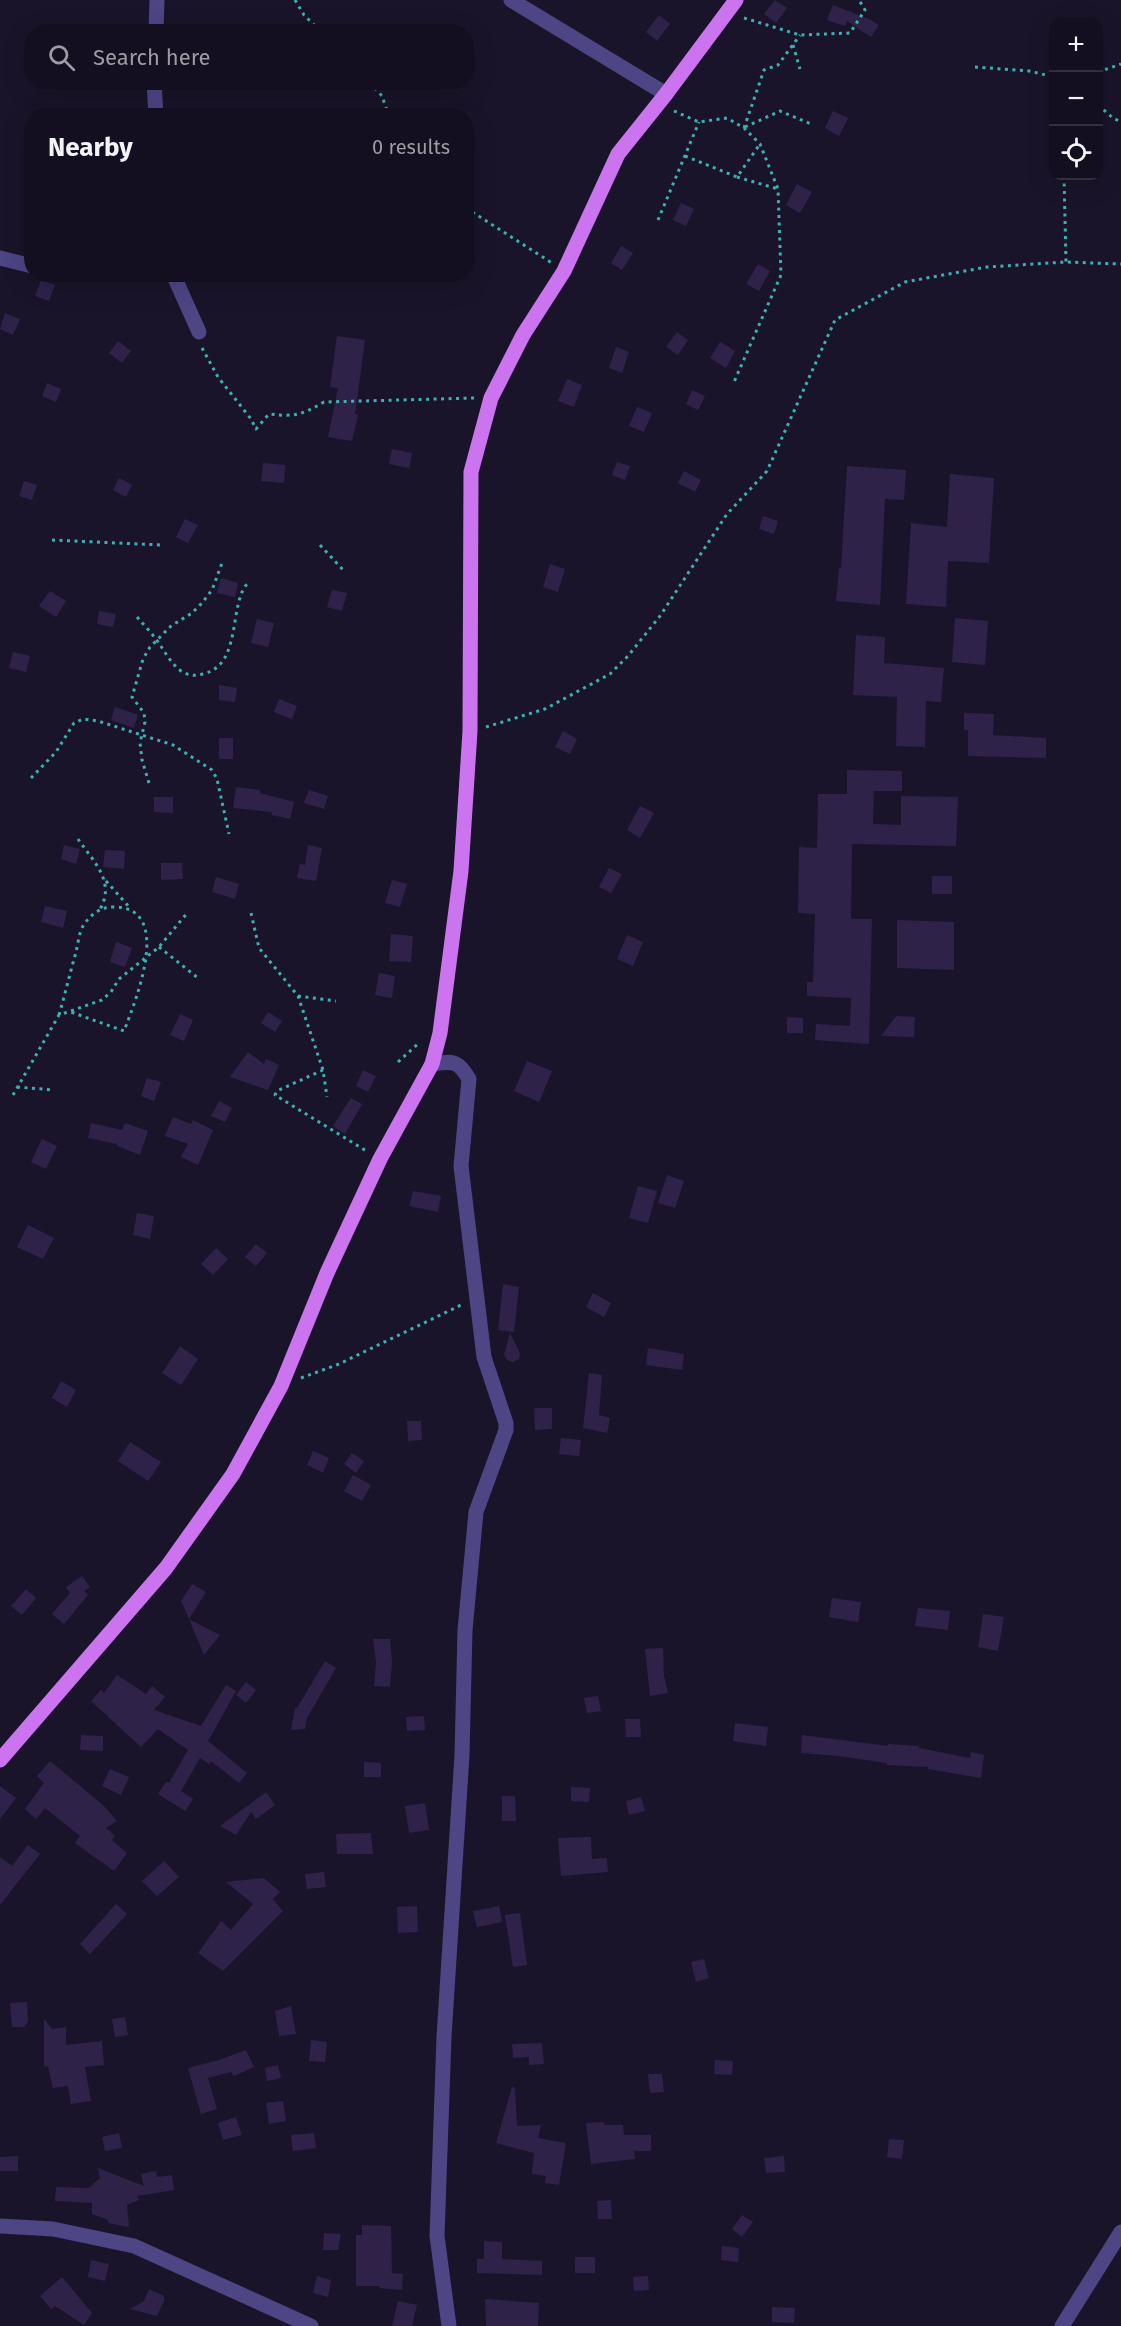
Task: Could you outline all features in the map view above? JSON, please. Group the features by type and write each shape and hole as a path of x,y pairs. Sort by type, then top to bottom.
{"main road":[{"path":"0,1760 174,1558 240,1464 281,1386 327,1273 380,1159 432,1064 440,1033 461,871 470,732 471,472 491,398 522,335 564,271 618,154 663,99 731,6"}],"street":[{"path":"156,24 157,0"},
{"path":"511,0 663,99"},
{"path":"154,90 156,108"},
{"path":"0,258 24,264"},
{"path":"176,282 198,332"},
{"path":"432,1064 452,1061 463,1068 469,1079 461,1166 486,1366 506,1423 506,1430 476,1512 465,1630 462,1755 444,2037 437,2236 449,2326"},
{"path":"0,2226 53,2229 134,2246 311,2326"},
{"path":"1062,2326 1121,2232"}],"path":[{"path":"295,0 313,24"},
{"path":"731,6 800,35 850,33 865,10 859,0"},
{"path":"744,128 764,70 778,65 800,35"},
{"path":"793,45 800,69"},
{"path":"1103,70 1121,64"},
{"path":"975,67 1049,75"},
{"path":"377,90 382,96 386,108"},
{"path":"663,99 699,122 727,118 744,128 759,144 777,189 781,275 734,382"},
{"path":"1103,109 1121,122"},
{"path":"744,128 780,111 811,124"},
{"path":"658,220 699,122"},
{"path":"737,177 759,144"},
{"path":"685,156 737,177 777,189"},
{"path":"1064,180 1066,262"},
{"path":"474,213 564,271"},
{"path":"470,732 545,709 610,674 628,656 660,616 727,514 767,471 835,320 905,282 987,267 1066,262 1121,264"},
{"path":"198,332 201,345 218,377 256,429 269,414 288,417 304,414 324,402 491,398"},
{"path":"52,540 161,545"},
{"path":"320,545 345,572"},
{"path":"149,783 140,743 145,722 144,713 132,697 143,659 156,639 202,603 212,590 222,563"},
{"path":"137,617 180,670 192,676 206,674 215,668 228,652 237,620 238,598 248,584"},
{"path":"31,778 56,752 74,723 83,719 98,721 173,745 212,770 217,779 230,834"},
{"path":"68,1011 124,1031 140,989 146,956 147,933 142,920 106,881 78,839"},
{"path":"13,1095 59,1015 82,927 100,909 105,900 106,881"},
{"path":"100,909 125,908 135,913"},
{"path":"59,1015 102,1000 111,992 119,979 159,946 188,912"},
{"path":"251,913 260,948 298,996 323,1070 327,1097"},
{"path":"159,946 198,978"},
{"path":"298,996 336,1001"},
{"path":"398,1062 425,1038 440,1033"},
{"path":"323,1070 277,1091 275,1095 380,1159"},
{"path":"16,1087 53,1090"},
{"path":"281,1386 339,1364 477,1297"}],"building":[{"path":"775,0 787,8 776,23 764,14"},
{"path":"833,5 879,25 871,37 847,21 845,26 827,20"},
{"path":"659,15 670,24 657,41 646,32"},
{"path":"833,111 848,118 839,136 825,128"},
{"path":"797,184 812,192 800,213 786,205"},
{"path":"681,203 694,209 686,226 673,220"},
{"path":"621,246 633,253 622,270 611,263"},
{"path":"758,264 770,271 759,291 746,284"},
{"path":"40,282 55,285 49,301 35,296"},
{"path":"5,313 20,319 13,335 0,329"},
{"path":"677,332 688,340 678,355 666,347"},
{"path":"337,336 365,340 355,414 358,415 352,441 328,437 338,388 330,387"},
{"path":"118,341 131,351 122,363 109,353"},
{"path":"720,342 735,351 726,368 710,358"},
{"path":"616,347 629,352 622,373 609,368"},
{"path":"567,379 582,385 574,407 558,401"},
{"path":"47,383 61,389 56,402 42,396"},
{"path":"692,390 705,396 698,410 686,404"},
{"path":"637,407 652,413 644,432 629,426"},
{"path":"392,449 412,453 409,468 389,464"},
{"path":"617,462 630,466 625,480 612,475"},
{"path":"263,463 285,465 284,483 261,481"},
{"path":"847,466 906,470 904,500 885,499 880,605 836,601 839,568 841,568"},
{"path":"684,471 701,480 695,492 678,483"},
{"path":"950,474 994,478 989,563 948,561 946,607 906,604 911,523 947,527"},
{"path":"119,478 132,485 126,497 113,490"},
{"path":"24,481 37,485 32,500 19,496"},
{"path":"763,516 778,521 774,534 759,529"},
{"path":"185,519 198,525 188,543 176,537"},
{"path":"550,564 565,569 558,592 543,587"},
{"path":"221,578 238,583 235,597 217,593"},
{"path":"332,590 347,593 342,611 327,607"},
{"path":"50,591 66,601 56,617 39,606"},
{"path":"99,611 116,614 113,627 97,624"},
{"path":"955,618 988,621 985,665 952,662"},
{"path":"257,619 274,623 268,647 251,643"},
{"path":"856,635 885,637 884,663 944,668 941,702 926,701 925,747 896,746 897,697 853,695"},
{"path":"13,652 30,656 26,672 9,668"},
{"path":"219,685 237,688 235,702 219,700"},
{"path":"279,699 297,706 292,719 274,712"},
{"path":"115,707 138,715 134,728 111,720"},
{"path":"964,713 994,714 993,735 1046,738 1046,758 968,756 968,730 964,730"},
{"path":"563,731 577,739 570,754 555,747"},
{"path":"219,738 233,738 233,759 219,759"},
{"path":"847,770 902,771 902,791 874,791 873,824 901,825 901,796 958,797 956,846 852,844 851,919 872,919 869,1044 815,1040 816,1024 850,1026 851,998 807,996 807,982 813,982 815,914 798,913 799,847 817,848 818,794 847,794"},
{"path":"236,787 260,790 260,793 294,802 290,819 272,815 272,812 233,808"},
{"path":"309,790 328,796 324,809 304,803"},
{"path":"154,797 173,797 173,813 154,812"},
{"path":"640,806 654,813 640,838 627,830"},
{"path":"64,845 80,849 76,864 61,859"},
{"path":"308,845 322,848 316,881 297,878 300,864 305,865"},
{"path":"105,850 125,851 124,869 103,867"},
{"path":"161,863 182,863 183,879 161,880"},
{"path":"609,868 622,874 611,893 599,887"},
{"path":"932,876 952,876 952,894 932,894"},
{"path":"216,877 239,884 235,899 212,892"},
{"path":"392,880 407,884 400,907 385,903"},
{"path":"45,906 67,911 63,928 41,922"},
{"path":"897,920 954,922 954,970 897,968"},
{"path":"391,934 413,936 411,962 389,961"},
{"path":"627,935 643,942 633,966 617,959"},
{"path":"116,942 132,948 125,967 110,962"},
{"path":"379,973 395,976 392,998 375,995"},
{"path":"268,1012 282,1021 275,1032 261,1023"},
{"path":"180,1014 193,1020 184,1041 170,1035"},
{"path":"896,1016 915,1017 914,1037 881,1036"},
{"path":"787,1017 803,1018 803,1033 787,1033"},
{"path":"248,1052 264,1064 266,1059 279,1065 268,1090 230,1077"},
{"path":"527,1061 552,1071 539,1102 514,1091"},
{"path":"363,1070 376,1076 368,1092 356,1086"},
{"path":"147,1078 161,1082 154,1101 141,1096"},
{"path":"351,1098 362,1104 345,1134 333,1126"},
{"path":"219,1101 232,1108 225,1122 211,1116"},
{"path":"173,1117 191,1124 193,1120 213,1130 198,1165 181,1157 188,1144 165,1136"},
{"path":"91,1123 122,1130 125,1123 148,1131 140,1155 117,1146 117,1144 88,1138"},
{"path":"42,1139 57,1146 46,1169 31,1162"},
{"path":"667,1175 684,1181 675,1208 658,1203"},
{"path":"638,1186 657,1191 648,1223 629,1218"},
{"path":"413,1191 441,1196 438,1212 409,1206"},
{"path":"137,1213 154,1216 150,1239 133,1235"},
{"path":"28,1225 54,1238 43,1259 17,1247"},
{"path":"256,1244 267,1253 256,1266 245,1257"},
{"path":"216,1248 228,1259 213,1275 201,1264"},
{"path":"503,1284 519,1287 514,1332 498,1330"},
{"path":"593,1293 611,1303 604,1317 586,1307"},
{"path":"510,1333 520,1353 519,1359 513,1362 507,1360 504,1355"},
{"path":"180,1346 198,1359 181,1385 162,1373"},
{"path":"648,1348 684,1354 682,1370 646,1365"},
{"path":"589,1373 602,1375 599,1415 610,1418 607,1433 583,1428"},
{"path":"61,1381 76,1390 67,1407 52,1398"},
{"path":"534,1408 552,1408 552,1429 535,1430"},
{"path":"407,1421 421,1421 422,1440 408,1441"},
{"path":"561,1438 581,1440 579,1456 559,1454"},
{"path":"130,1442 161,1462 148,1481 118,1461"},
{"path":"313,1451 329,1458 323,1473 307,1465"},
{"path":"352,1453 364,1461 356,1473 344,1464"},
{"path":"353,1475 371,1485 362,1501 344,1491"},
{"path":"82,1576 90,1587 84,1591 88,1595 64,1624 52,1614 70,1593 66,1587"},
{"path":"192,1584 206,1592 189,1619 181,1601"},
{"path":"26,1589 36,1598 22,1615 11,1606"},
{"path":"832,1598 861,1602 858,1622 829,1617"},
{"path":"918,1608 950,1611 948,1630 915,1626"},
{"path":"983,1614 1004,1617 998,1651 978,1647"},
{"path":"189,1619 220,1635 204,1655"},
{"path":"373,1639 390,1639 392,1662 390,1687 374,1686 376,1662"},
{"path":"663,1648 664,1676 668,1693 650,1696 645,1649"},
{"path":"325,1661 336,1668 307,1718 305,1729 291,1730 295,1708"},
{"path":"117,1675 146,1694 152,1686 165,1697 154,1710 201,1726 226,1685 236,1691 208,1741 247,1773 239,1783 211,1761 209,1764 200,1758 181,1791 193,1799 185,1811 158,1794 166,1782 169,1783 188,1750 158,1729 141,1747 91,1701 101,1690 104,1693"},
{"path":"246,1682 256,1690 246,1703 236,1695"},
{"path":"598,1696 601,1711 587,1713 584,1698"},
{"path":"424,1716 425,1730 407,1731 406,1717"},
{"path":"625,1719 640,1719 641,1737 626,1737"},
{"path":"735,1723 768,1727 766,1746 733,1741"},
{"path":"81,1735 103,1736 103,1751 80,1750"},
{"path":"802,1735 888,1746 888,1744 919,1746 919,1748 970,1758 971,1752 984,1755 981,1778 928,1769 928,1767 887,1765 887,1763 838,1756 801,1753"},
{"path":"50,1761 103,1805 117,1821 106,1828 115,1836 112,1840 127,1853 114,1871 75,1843 80,1836 45,1808 36,1819 25,1809 44,1783 37,1776"},
{"path":"364,1762 381,1763 381,1777 364,1777"},
{"path":"110,1769 129,1777 121,1795 102,1786"},
{"path":"0,1786 16,1798 0,1819"},
{"path":"571,1787 590,1788 589,1802 571,1801"},
{"path":"266,1792 275,1805 256,1819 251,1812 236,1835 220,1826"},
{"path":"502,1796 515,1796 516,1821 502,1821"},
{"path":"641,1797 645,1811 629,1815 626,1801"},
{"path":"425,1803 429,1830 409,1833 405,1806"},
{"path":"371,1833 373,1854 337,1854 336,1834"},
{"path":"591,1837 592,1859 607,1858 608,1872 561,1876 558,1838"},
{"path":"28,1845 40,1854 0,1905 0,1857 12,1866"},
{"path":"164,1861 179,1877 157,1896 142,1881"},
{"path":"324,1872 326,1887 307,1889 305,1874"},
{"path":"264,1878 280,1892 273,1899 283,1911 223,1971 198,1953 221,1921 231,1930 253,1904 226,1882"},
{"path":"116,1904 127,1914 90,1954 80,1944"},
{"path":"417,1906 418,1932 398,1933 397,1907"},
{"path":"499,1906 502,1922 477,1927 473,1911"},
{"path":"520,1913 527,1965 513,1967 505,1915"},
{"path":"704,1959 709,1978 696,1982 691,1962"},
{"path":"27,2002 28,2022 24,2027 12,2027 10,2003"},
{"path":"291,2006 296,2034 279,2036 275,2011"},
{"path":"125,2017 128,2035 115,2037 112,2019"},
{"path":"44,2019 52,2029 66,2027 66,2045 102,2041 104,2065 85,2067 91,2101 71,2104 68,2086 53,2088 48,2066 44,2067"},
{"path":"311,2040 327,2042 325,2062 309,2061"},
{"path":"542,2043 544,2064 529,2065 529,2057 513,2058 512,2044"},
{"path":"246,2050 254,2067 234,2076 231,2072 208,2078 217,2109 201,2114 188,2068"},
{"path":"715,2060 733,2061 732,2075 714,2074"},
{"path":"278,2065 281,2078 267,2081 265,2068"},
{"path":"648,2074 662,2074 664,2092 650,2093"},
{"path":"512,2087 515,2088 517,2126 541,2125 538,2138 566,2143 559,2185 545,2183 546,2176 532,2174 534,2153 496,2143"},
{"path":"283,2101 286,2121 269,2124 266,2103"},
{"path":"236,2117 242,2135 223,2140 218,2123"},
{"path":"604,2122 604,2125 623,2125 624,2135 651,2135 651,2151 634,2151 635,2159 591,2164 586,2123"},
{"path":"119,2133 122,2148 105,2151 102,2137"},
{"path":"314,2133 316,2148 293,2151 291,2135"},
{"path":"889,2139 904,2140 902,2159 887,2157"},
{"path":"18,2156 18,2171 0,2171 0,2157"},
{"path":"784,2156 785,2172 766,2173 764,2158"},
{"path":"98,2168 144,2186 141,2174 156,2171 157,2177 172,2175 174,2190 137,2196 139,2200 127,2205 129,2227 108,2223 108,2220 92,2214 92,2203 55,2201 56,2187 89,2188 100,2178"},
{"path":"611,2200 612,2219 598,2219 597,2201"},
{"path":"742,2215 753,2222 742,2237 732,2229"},
{"path":"362,2225 391,2226 392,2273 403,2274 402,2290 379,2288 380,2286 356,2286 356,2235 362,2235"},
{"path":"324,2233 341,2234 338,2250 323,2250"},
{"path":"484,2241 502,2242 502,2259 542,2261 542,2275 477,2273 477,2259 484,2259"},
{"path":"722,2246 739,2248 738,2262 721,2260"},
{"path":"575,2257 595,2257 595,2273 575,2273"},
{"path":"91,2260 109,2264 105,2281 88,2277"},
{"path":"317,2276 331,2280 328,2297 313,2293"},
{"path":"648,2276 649,2290 634,2291 633,2277"},
{"path":"62,2277 92,2313 84,2325 55,2306 51,2309 40,2296"},
{"path":"149,2289 164,2296 157,2316 130,2309 144,2301"},
{"path":"485,2299 539,2303 538,2326 486,2326"},
{"path":"398,2301 417,2305 412,2326 392,2326"},
{"path":"772,2307 795,2308 794,2323 772,2322"}]}
